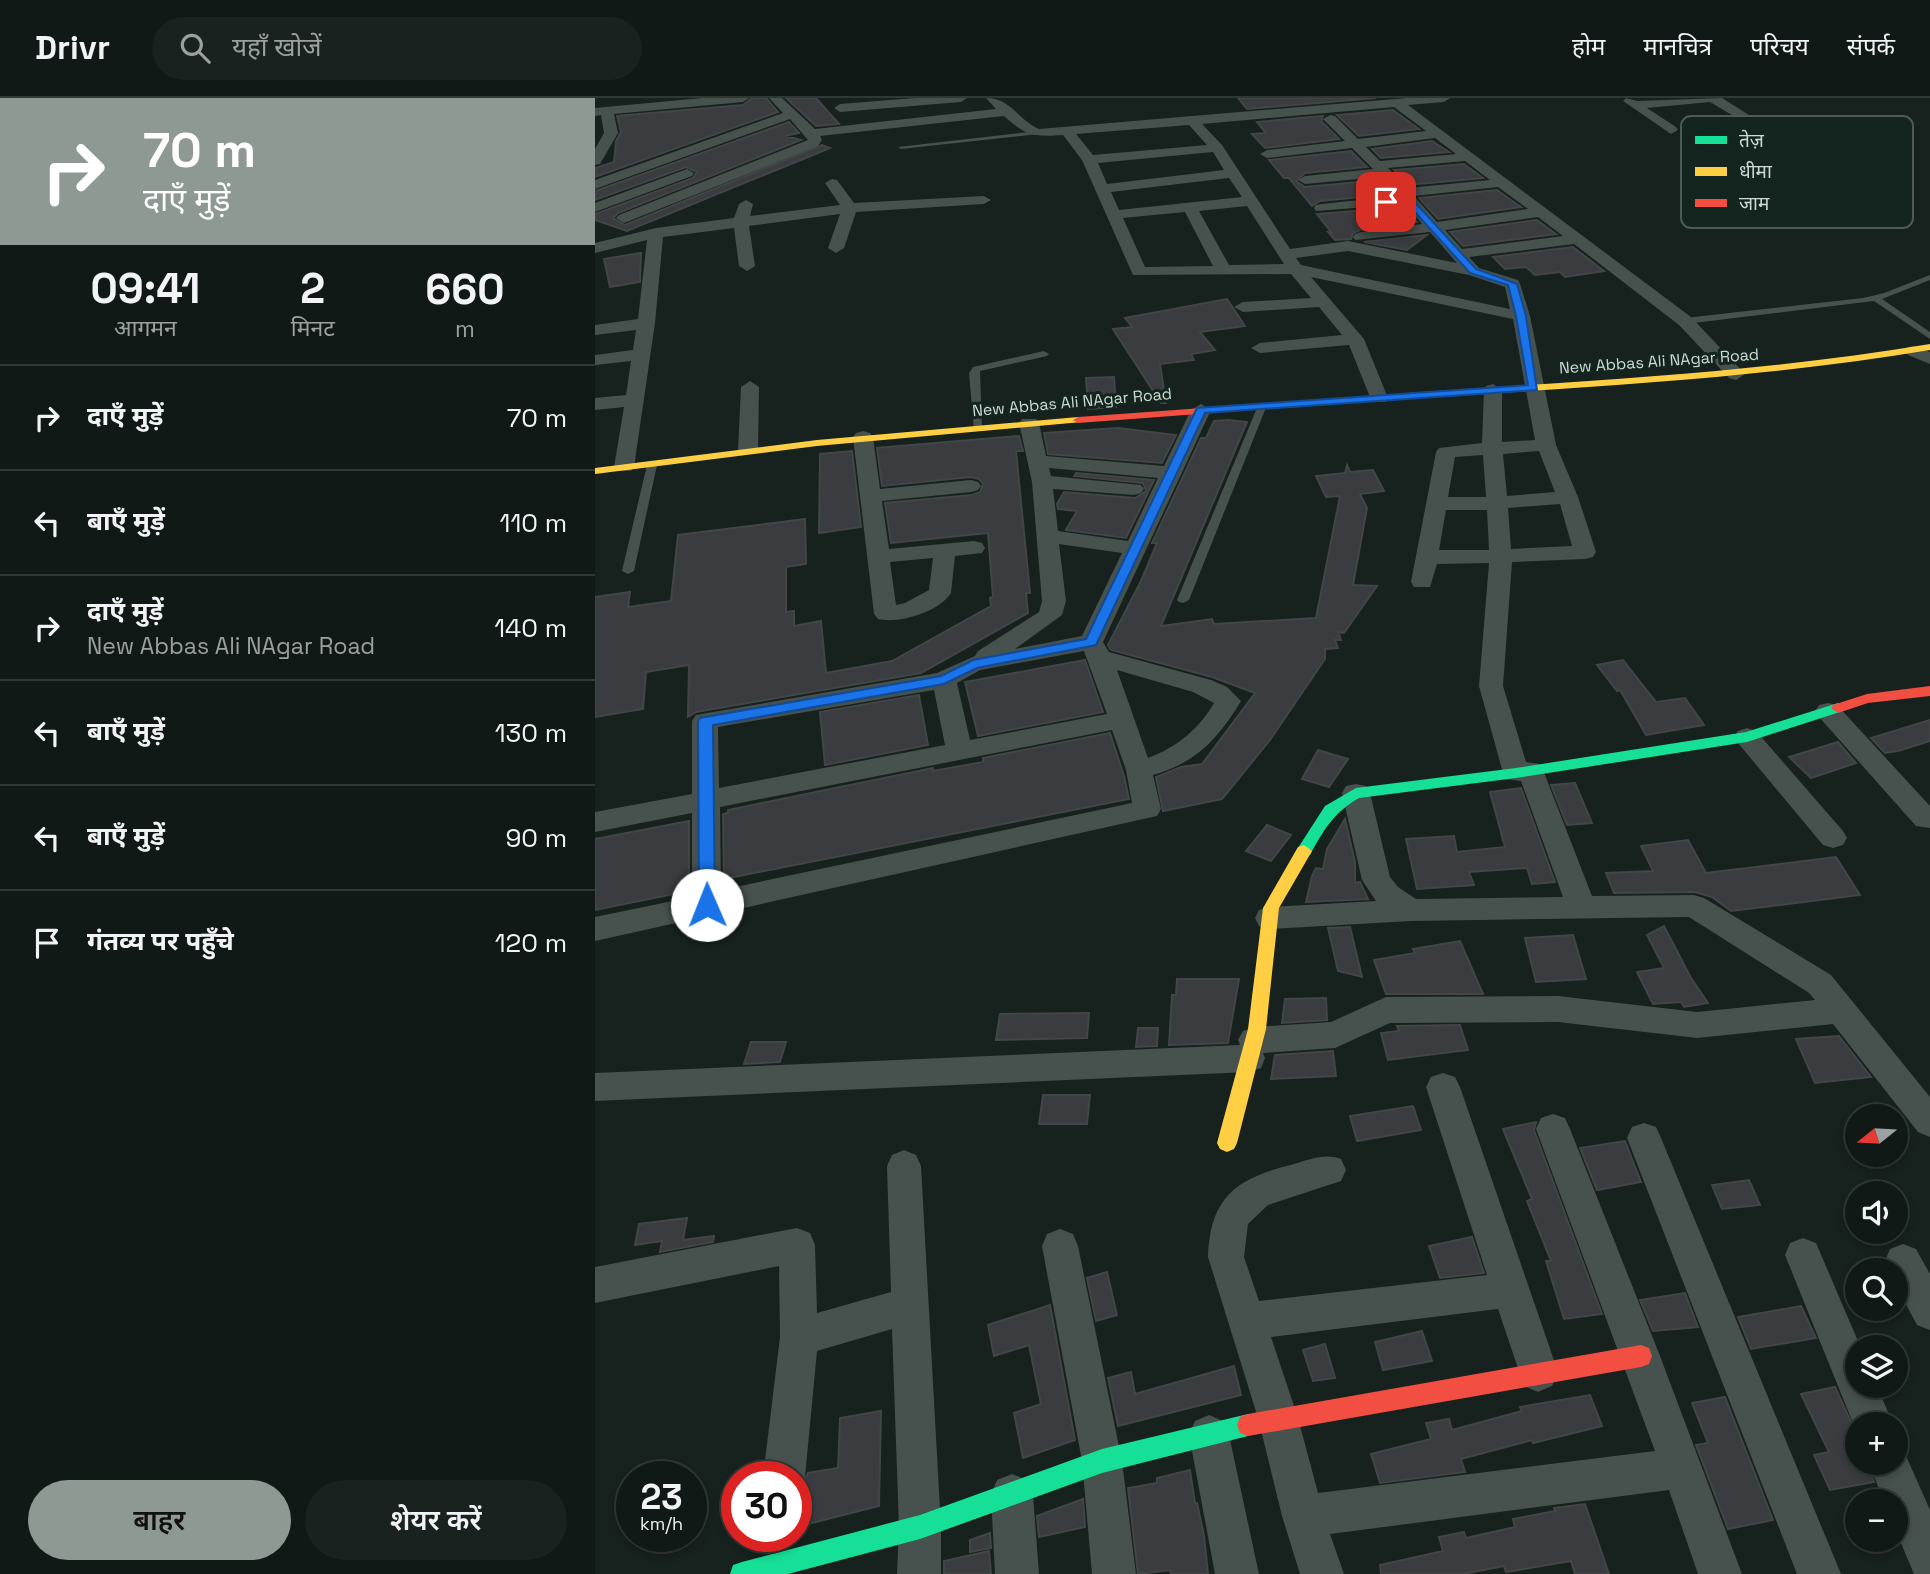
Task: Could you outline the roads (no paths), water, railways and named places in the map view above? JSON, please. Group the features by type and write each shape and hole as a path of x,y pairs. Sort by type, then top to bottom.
{"street":[{"path":"835,103 961,98"},
{"path":"992,98 1030,130 1068,132 1393,107 1439,134 1685,321 1736,374"},
{"path":"1248,129 1331,119 1444,98"},
{"path":"1629,101 1712,98 1742,115"},
{"path":"1629,101 1671,130"},
{"path":"835,103 859,128"},
{"path":"595,161 611,133 601,111 758,104 792,114 804,131 815,140 804,148 624,218"},
{"path":"804,131 859,128 1010,111"},
{"path":"595,185 792,114"},
{"path":"1331,119 1381,169 1473,271"},
{"path":"1192,121 1217,148 1290,262 1355,339 1379,398"},
{"path":"1068,132 1089,160 1139,272 1223,270 1290,262 1348,246 1473,271 1512,284 1521,316 1546,445 1568,497 1585,552 1429,556"},
{"path":"1268,154 1439,134"},
{"path":"1089,160 1217,148"},
{"path":"1304,180 1459,158"},
{"path":"595,208 707,166"},
{"path":"1100,189 1233,173"},
{"path":"832,183 850,208"},
{"path":"1321,208 1493,184"},
{"path":"595,248 656,233 850,208 984,200"},
{"path":"1112,215 1251,201"},
{"path":"746,203 741,222 747,266"},
{"path":"1190,207 1223,270"},
{"path":"836,248 850,208"},
{"path":"1361,237 1541,212"},
{"path":"624,467 646,323 656,233"},
{"path":"1458,254 1578,239"},
{"path":"1290,262 1521,316"},
{"path":"1243,307 1323,302"},
{"path":"595,330 646,323"},
{"path":"1260,348 1355,339"},
{"name":"New Abbas Ali NAgar Road","path":"595,471 863,437 1262,405 1663,381 1925,353"},
{"path":"595,360 641,354"},
{"path":"748,450 750,387"},
{"path":"1493,390 1493,447 1501,556 1491,686 1523,772 1582,908"},
{"path":"595,404 635,400"},
{"path":"595,929 1147,809 1139,770 1096,650 1134,548 1201,410"},
{"path":"707,905 705,721 944,680 1050,615 1054,601 1040,471 1029,423"},
{"path":"863,437 886,614 912,609 940,593 945,550"},
{"path":"1422,582 1429,556 1445,452 1546,445"},
{"path":"1040,471 1166,482"},
{"path":"871,496 971,486"},
{"path":"1436,504 1497,503 1568,497"},
{"path":"1046,536 1134,548"},
{"path":"879,556 974,548"},
{"path":"973,664 1096,650 1218,692 1228,701 1218,719 1192,750 1166,763 1139,770"},
{"path":"944,680 959,752"},
{"path":"1227,1143 1251,1049 1271,908 1325,813 1334,804 1356,793 1523,772 1747,737 1867,699 1930,691"},
{"path":"1828,712 1926,819"},
{"path":"595,822 1120,720"},
{"path":"1747,737 1833,838"},
{"path":"1356,793 1376,880 1388,895 1411,910"},
{"path":"1270,918 1411,910 1694,906 1820,984 1930,1122"},
{"path":"595,1087 1251,1049 1335,1035 1386,1010 1558,1009 1697,1025 1841,1010"},
{"path":"1443,1087 1538,1372"},
{"path":"1553,1129 1641,1356 1680,1468 1712,1573"},
{"path":"1644,1138 1819,1574"},
{"path":"904,1166 920,1527 919,1574"},
{"path":"1322,1574 1303,1516 1278,1418 1226,1257 1224,1237 1229,1216 1241,1201 1329,1170"},
{"path":"595,1285 797,1245 799,1336 786,1461"},
{"path":"1060,1246 1102,1461 1114,1574"},
{"path":"1803,1255 1845,1356"},
{"path":"1908,1270 1930,1312"},
{"path":"1247,1321 1510,1290"},
{"path":"799,1336 911,1305"},
{"path":"767,1563 920,1527 1102,1461 1278,1418 1641,1356"},
{"path":"1209,1435 1237,1574"},
{"path":"1303,1516 1680,1468"},
{"path":"1894,1475 1930,1561"},
{"path":"1012,1494 1017,1574"}],"lane":[{"path":"901,147 1030,130"},
{"path":"1685,321 1875,298 1930,276"},
{"path":"1875,298 1930,336"},
{"path":"977,428 976,369 1044,354"},
{"path":"1183,600 1262,405"},
{"path":"628,571 652,465"}]}
